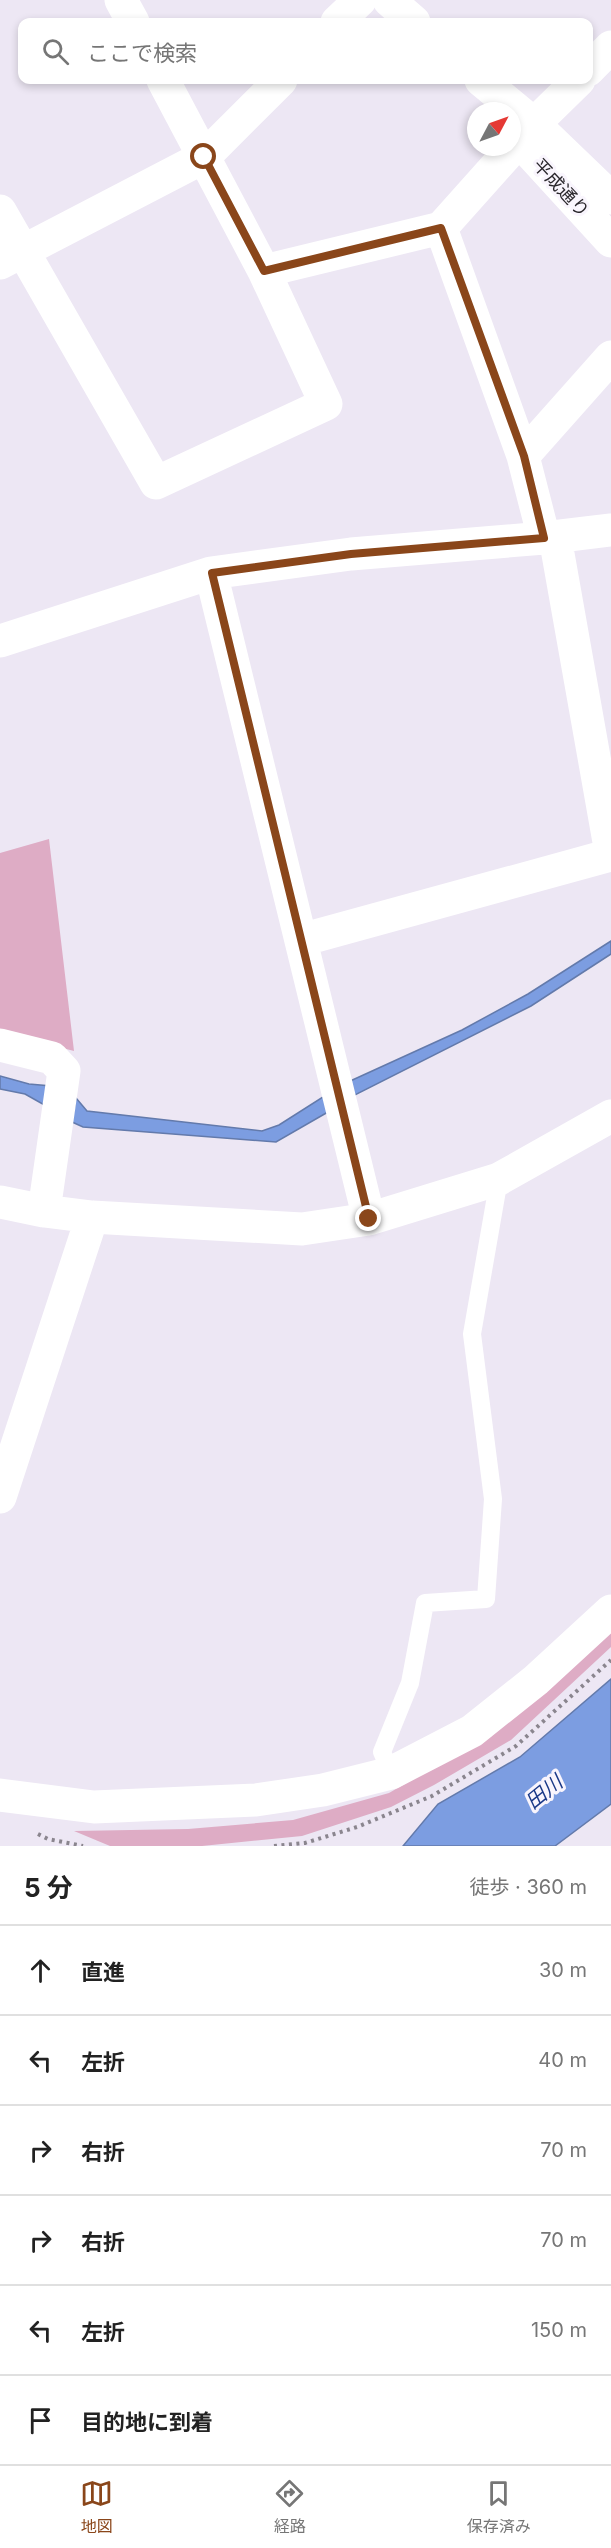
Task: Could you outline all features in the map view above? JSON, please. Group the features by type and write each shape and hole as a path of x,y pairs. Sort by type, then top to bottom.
{"street":[{"path":"121,0 131,18"},
{"path":"341,18 360,0"},
{"path":"389,0 409,18"},
{"path":"593,65 611,46"},
{"path":"0,211 12,256 156,483 326,404 264,271 165,84"},
{"path":"12,256 204,157 276,84"},
{"path":"469,84 485,102"},
{"name":"平成通り","path":"484,84 611,242"},
{"path":"264,271 441,228 522,133 575,84"},
{"name":"平成通り","path":"522,133 611,198"},
{"path":"301,940 611,854 600,717 524,456 441,228"},
{"path":"524,456 611,357"},
{"path":"0,641 212,573 351,554 611,530"},
{"path":"212,573 369,1219"},
{"path":"0,1044 52,1058 64,1071 44,1211"},
{"path":"0,1202 44,1211 92,1217 302,1229 369,1219 499,1179 611,1116"},
{"path":"0,1497 92,1217"},
{"path":"0,1795 93,1808 256,1800 323,1790 391,1773 472,1731 536,1680 611,1611"}],"lane":[{"path":"391,1773 382,1752 410,1683 425,1603 486,1599 493,1499 472,1334 499,1179"}],"shaded area":[{"path":"49,839 74,1051 0,1032 0,853"},
{"path":"611,1625 611,1647 511,1740 391,1807 302,1836 202,1846 110,1846 74,1831 188,1829 293,1820 389,1793 455,1755"}],"water":[{"path":"611,941 611,954 531,1006 351,1097 348,1082 462,1030 528,994"},
{"path":"0,1076 29,1084 51,1086 48,1107 25,1094 0,1089"},
{"path":"326,1095 328,1112 276,1142 83,1127 72,1122 76,1098 87,1111 262,1131 279,1125"},
{"name":"田川","path":"611,1679 611,1804 555,1846 403,1846 438,1804 520,1757"}],"route":[{"path":"204,157 264,271 441,228 524,456 544,538 351,554 212,573 369,1219"}]}
